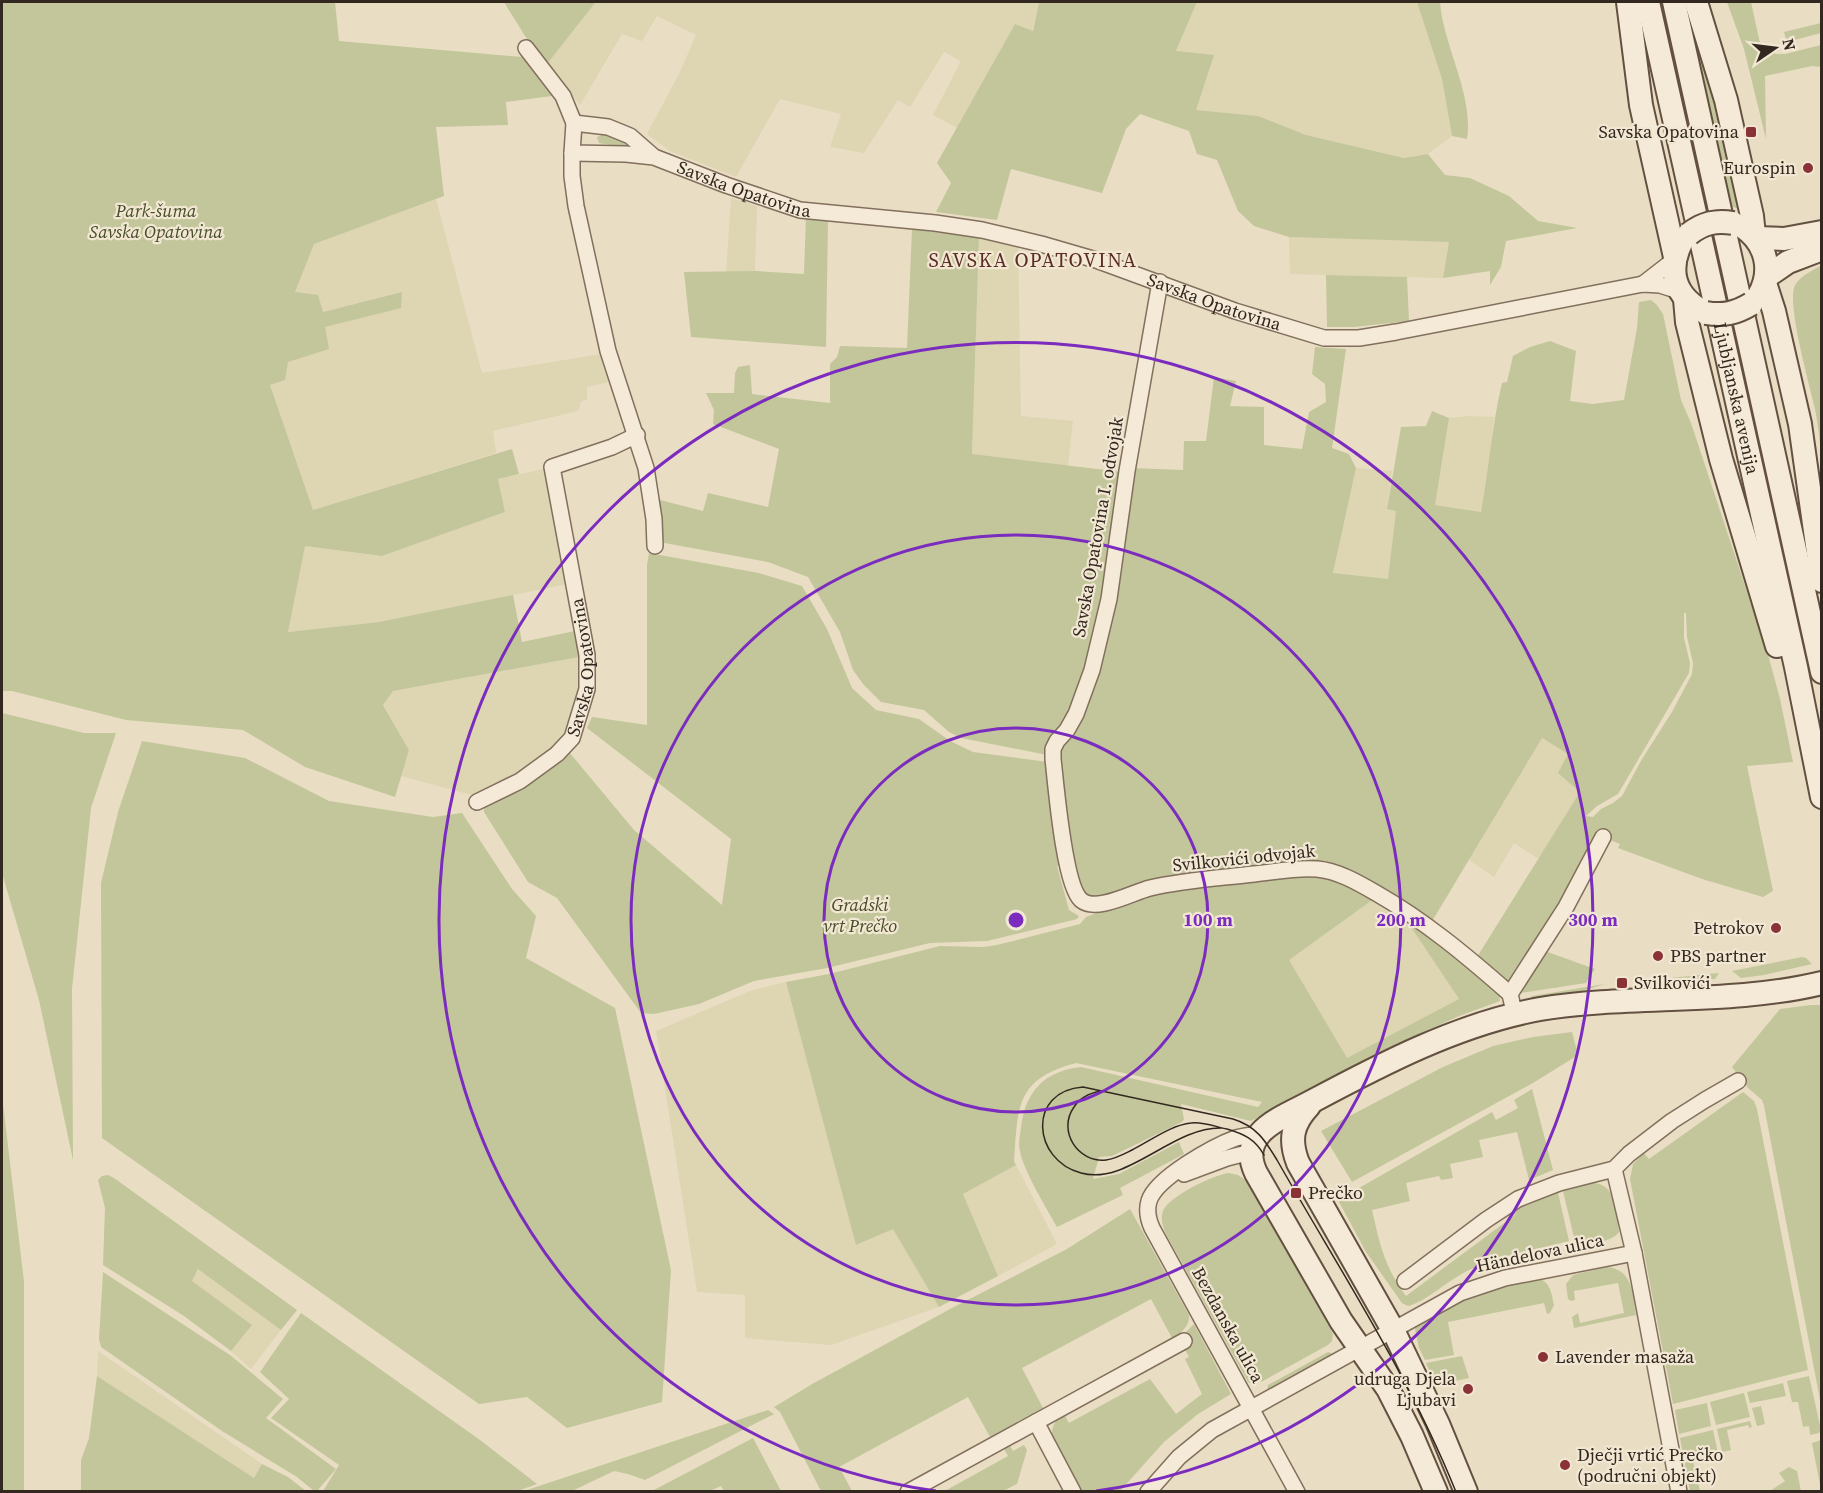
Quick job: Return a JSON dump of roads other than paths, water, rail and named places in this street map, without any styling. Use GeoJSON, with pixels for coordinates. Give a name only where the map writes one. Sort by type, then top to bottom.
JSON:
{"type":"FeatureCollection","features":[{"type":"Feature","properties":{"kind":"main road"},"geometry":{"type":"LineString","coordinates":[[1628,2],[1641,105],[1674,259],[1676,281],[1682,295],[1720,459],[1793,704],[1811,746]]}},
{"type":"Feature","properties":{"kind":"main road","name":"Ljubljanska avenija"},"geometry":{"type":"LineString","coordinates":[[1648,2],[1783,610],[1821,797]]}},
{"type":"Feature","properties":{"kind":"main road","name":"Ljubljanska avenija"},"geometry":{"type":"LineString","coordinates":[[1674,2],[1821,672]]}},
{"type":"Feature","properties":{"kind":"main road"},"geometry":{"type":"LineString","coordinates":[[1696,2],[1726,100],[1755,237],[1766,259],[1765,280],[1800,424],[1821,581]]}},
{"type":"Feature","properties":{"kind":"main road"},"geometry":{"type":"LineString","coordinates":[[1674,259],[1680,244],[1689,234],[1707,223],[1724,221],[1733,223],[1755,237],[1790,238],[1821,232]]}},
{"type":"Feature","properties":{"kind":"main road"},"geometry":{"type":"LineString","coordinates":[[1682,295],[1706,313],[1730,314],[1751,303],[1760,292],[1765,280],[1788,262],[1821,249]]}},
{"type":"Feature","properties":{"kind":"main road"},"geometry":{"type":"LineString","coordinates":[[1437,1491],[1388,1389],[1336,1313],[1256,1173],[1255,1143],[1271,1124],[1438,1040],[1476,1025],[1512,1004],[1556,1007],[1781,990],[1821,983]]}},
{"type":"Feature","properties":{"kind":"main road"},"geometry":{"type":"LineString","coordinates":[[1320,1098],[1304,1112],[1294,1129],[1292,1144],[1297,1159],[1393,1330],[1438,1424],[1466,1491]]}},
{"type":"Feature","properties":{"kind":"main road"},"geometry":{"type":"LineString","coordinates":[[1255,1143],[1277,1141],[1297,1159]]}},
{"type":"Feature","properties":{"kind":"street"},"geometry":{"type":"LineString","coordinates":[[526,48],[563,96],[574,123],[572,176],[576,206],[608,351],[646,468],[654,519],[654,546]]}},
{"type":"Feature","properties":{"kind":"street","name":"Savska Opatovina"},"geometry":{"type":"LineString","coordinates":[[574,123],[608,127],[630,136],[654,157]]}},
{"type":"Feature","properties":{"kind":"street","name":"Savska Opatovina"},"geometry":{"type":"LineString","coordinates":[[573,153],[654,157],[800,210],[935,223],[982,230],[1074,253],[1235,310],[1324,338],[1359,338],[1396,332],[1643,284],[1660,285],[1682,295]]}},
{"type":"Feature","properties":{"kind":"street","name":"Savska Opatovina"},"geometry":{"type":"LineString","coordinates":[[1643,284],[1674,259]]}},
{"type":"Feature","properties":{"kind":"street","name":"Savska Opatovina I. odvojak"},"geometry":{"type":"LineString","coordinates":[[1089,904],[1080,899],[1071,882],[1053,749],[1076,714],[1092,670],[1109,598],[1127,471],[1160,282]]}},
{"type":"Feature","properties":{"kind":"street","name":"Savska Opatovina"},"geometry":{"type":"LineString","coordinates":[[477,802],[520,781],[557,754],[572,738],[586,689],[587,655],[552,467],[612,447],[637,435]]}},
{"type":"Feature","properties":{"kind":"street"},"geometry":{"type":"LineString","coordinates":[[1512,1004],[1603,837]]}},
{"type":"Feature","properties":{"kind":"street","name":"Svilkovići odvojak"},"geometry":{"type":"LineString","coordinates":[[1089,904],[1106,903],[1150,888],[1201,881],[1314,868],[1332,871],[1427,924],[1467,956],[1512,1004]]}},
{"type":"Feature","properties":{"kind":"street"},"geometry":{"type":"LineString","coordinates":[[1405,1281],[1518,1199],[1559,1184],[1614,1169],[1629,1154],[1672,1121],[1738,1081]]}},
{"type":"Feature","properties":{"kind":"street","name":"Bezdanska ulica"},"geometry":{"type":"LineString","coordinates":[[1255,1143],[1227,1158],[1167,1179],[1154,1191],[1147,1208],[1149,1221],[1297,1491]]}},
{"type":"Feature","properties":{"kind":"street"},"geometry":{"type":"LineString","coordinates":[[1614,1169],[1634,1253],[1679,1491]]}},
{"type":"Feature","properties":{"kind":"street","name":"Händelova ulica"},"geometry":{"type":"LineString","coordinates":[[1148,1491],[1187,1450],[1212,1430],[1460,1293],[1483,1284],[1529,1272],[1634,1253]]}},
{"type":"Feature","properties":{"kind":"street"},"geometry":{"type":"LineString","coordinates":[[908,1491],[1184,1341]]}},
{"type":"Feature","properties":{"kind":"street"},"geometry":{"type":"LineString","coordinates":[[1036,1422],[1073,1491]]}},
{"type":"Feature","properties":{"kind":"tram line"},"geometry":{"type":"LineString","coordinates":[[1221,1128],[1203,1130],[1185,1136],[1133,1164],[1098,1175],[1081,1173],[1065,1166],[1053,1155],[1045,1141],[1043,1127],[1045,1113],[1052,1100],[1065,1091],[1083,1087],[1233,1119],[1254,1130],[1273,1153],[1395,1364],[1456,1492]]}},
{"type":"Feature","properties":{"kind":"tram line"},"geometry":{"type":"LineString","coordinates":[[1101,1091],[1089,1094],[1076,1104],[1069,1116],[1068,1126],[1073,1144],[1079,1151],[1096,1160],[1113,1159],[1168,1130],[1183,1124],[1195,1123],[1204,1123],[1244,1135],[1253,1141],[1264,1155]]}},
{"type":"Feature","properties":{"kind":"place","name":"Savska Opatovina"},"geometry":{"type":"Point","coordinates":[1751,132]}},
{"type":"Feature","properties":{"kind":"place","name":"Eurospin"},"geometry":{"type":"Point","coordinates":[1808,168]}},
{"type":"Feature","properties":{"kind":"place","name":"Petrokov"},"geometry":{"type":"Point","coordinates":[1776,928]}},
{"type":"Feature","properties":{"kind":"place","name":"PBS partner"},"geometry":{"type":"Point","coordinates":[1658,956]}},
{"type":"Feature","properties":{"kind":"place","name":"Svilkovići"},"geometry":{"type":"Point","coordinates":[1622,983]}},
{"type":"Feature","properties":{"kind":"place","name":"Prečko"},"geometry":{"type":"Point","coordinates":[1296,1193]}},
{"type":"Feature","properties":{"kind":"place","name":"Lavender masaža"},"geometry":{"type":"Point","coordinates":[1543,1357]}},
{"type":"Feature","properties":{"kind":"place","name":"udruga Djela Ljubavi"},"geometry":{"type":"Point","coordinates":[1468,1389]}},
{"type":"Feature","properties":{"kind":"place","name":"Dječji vrtić Prečko (područni objekt)"},"geometry":{"type":"Point","coordinates":[1565,1465]}},
{"type":"Feature","properties":{"kind":"district","name":"SAVSKA OPATOVINA"},"geometry":{"type":"Point","coordinates":[1033,260]}},
{"type":"Feature","properties":{"kind":"park label","name":"Park-šuma Savska Opatovina"},"geometry":{"type":"Point","coordinates":[156,221]}},
{"type":"Feature","properties":{"kind":"park label","name":"Gradski vrt Prečko"},"geometry":{"type":"Point","coordinates":[860,915]}}]}
